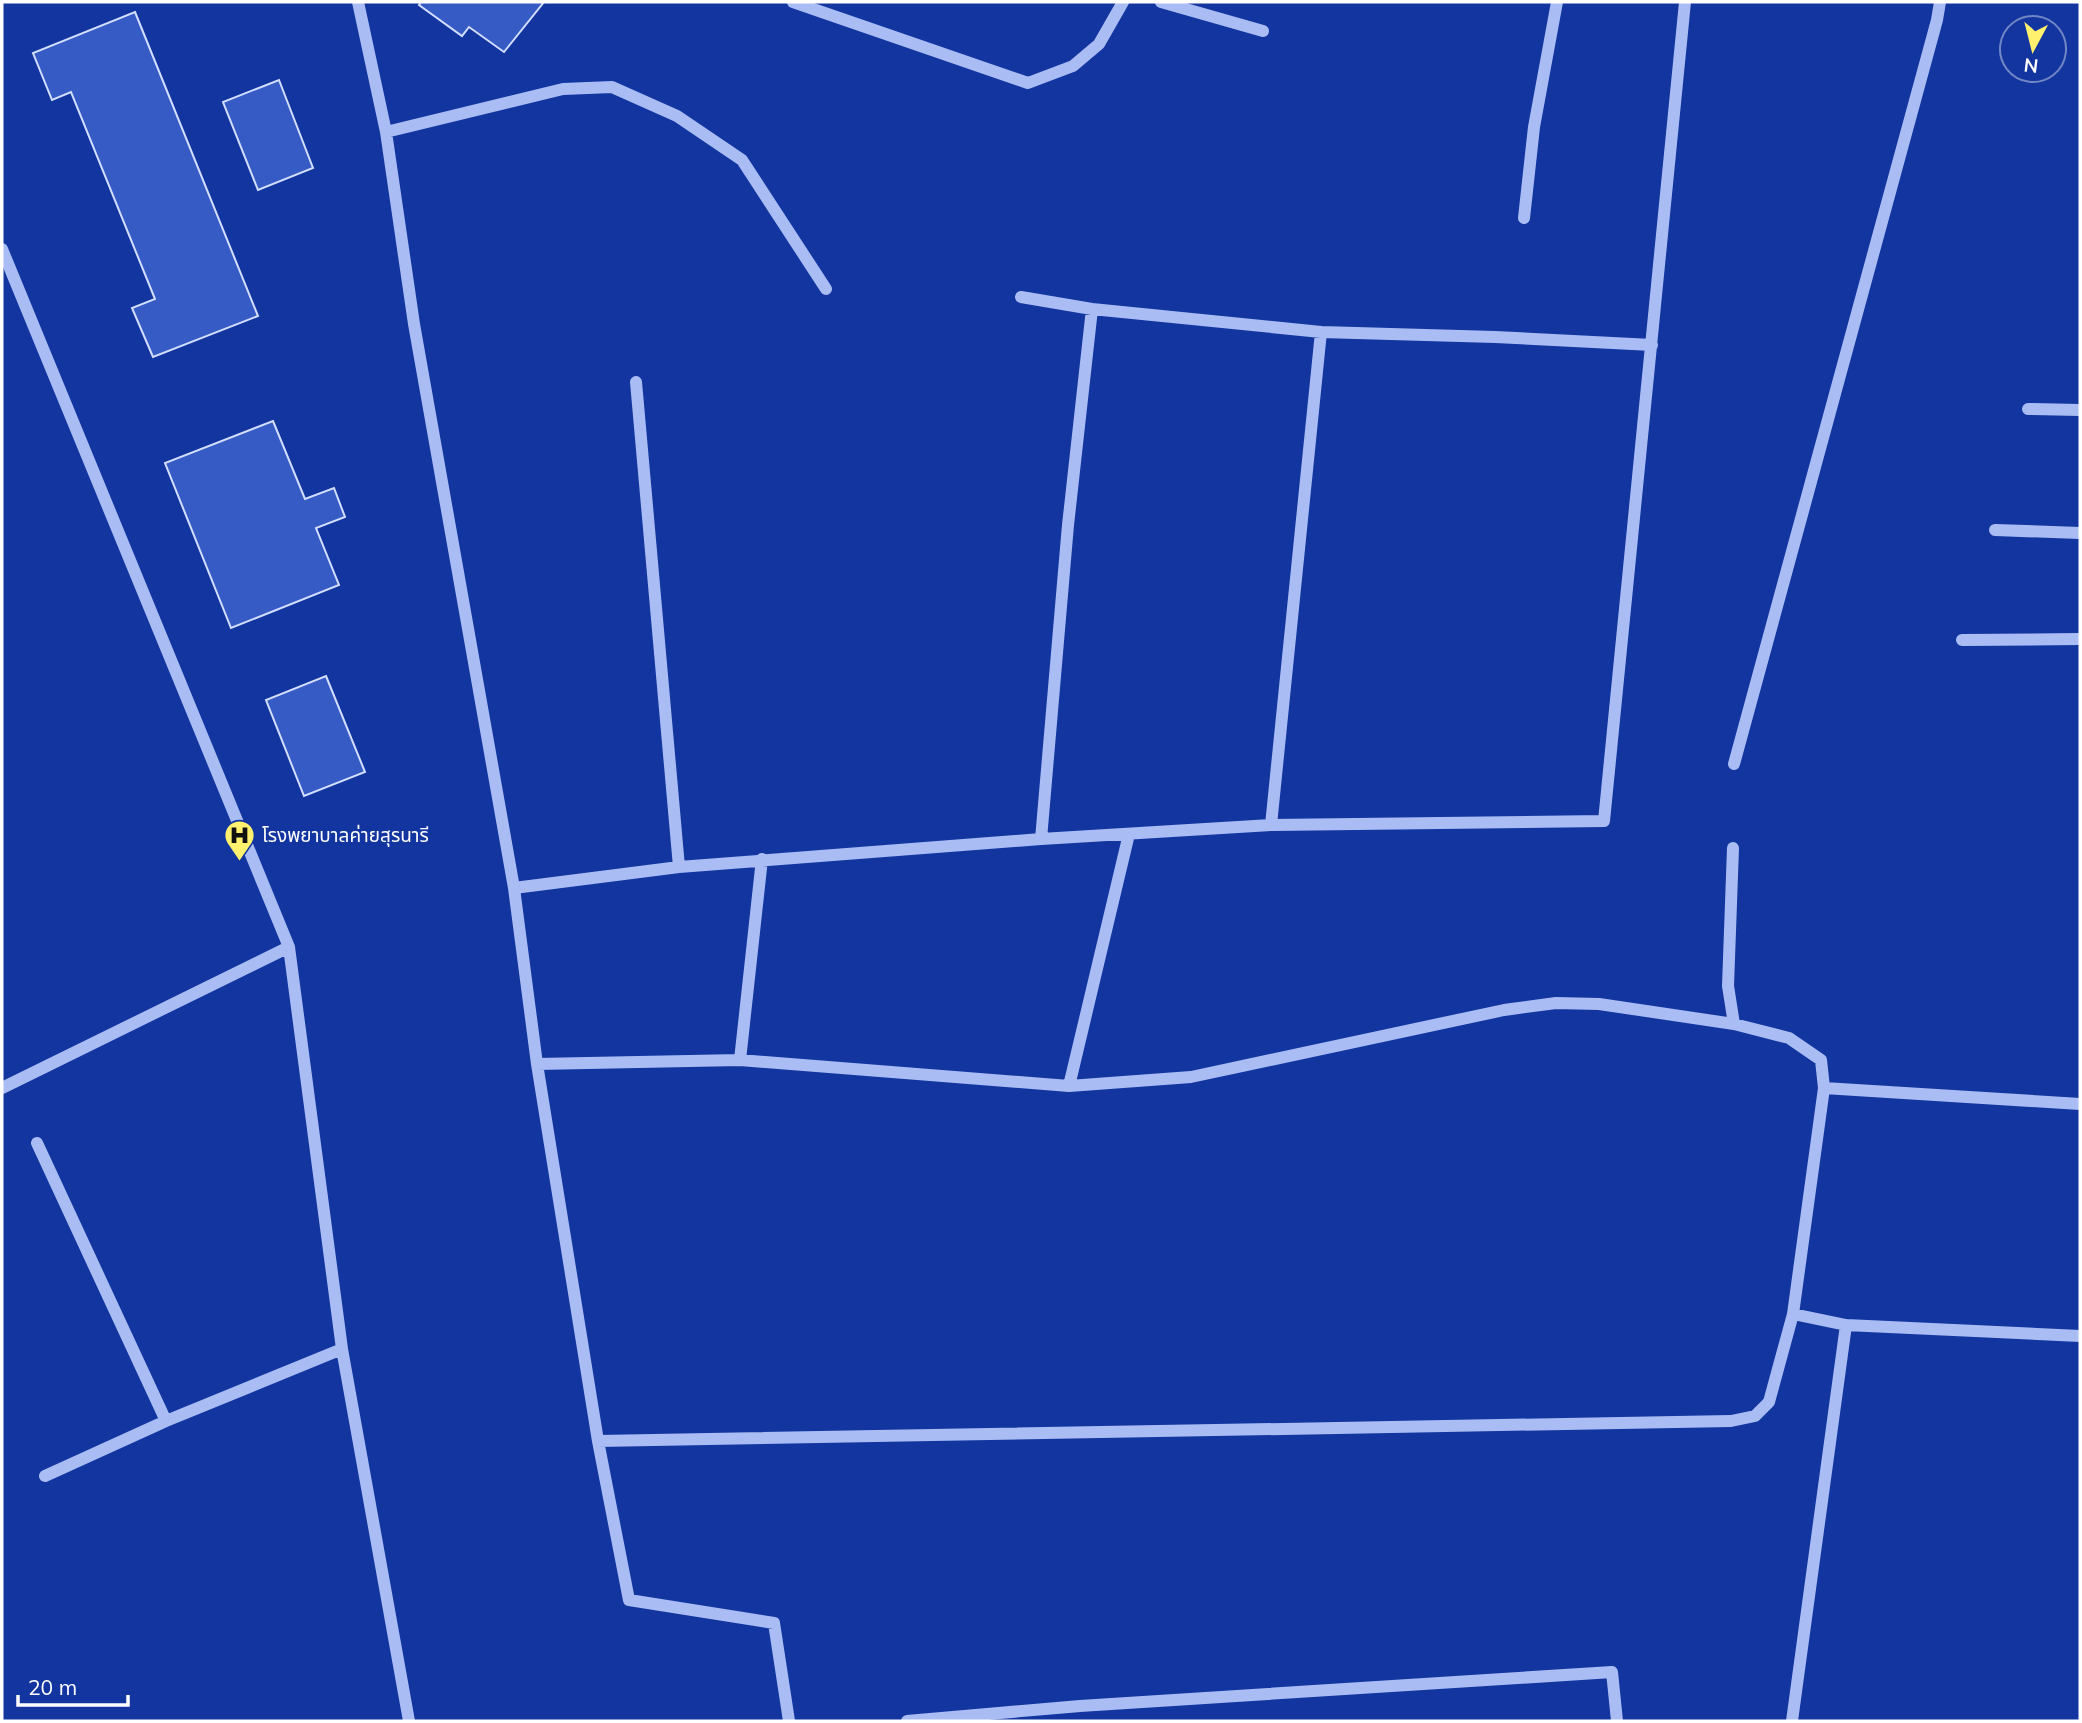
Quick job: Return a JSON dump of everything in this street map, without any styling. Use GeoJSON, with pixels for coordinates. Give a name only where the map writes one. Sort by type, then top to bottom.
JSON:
{"type":"FeatureCollection","features":[{"type":"Feature","properties":{"kind":"street"},"geometry":{"type":"LineString","coordinates":[[358,2],[386,132],[414,324],[514,888],[537,1064],[598,1441],[629,1600],[774,1623],[789,1721]]}},
{"type":"Feature","properties":{"kind":"street"},"geometry":{"type":"LineString","coordinates":[[793,2],[1028,82],[1073,66],[1098,44],[1123,2]]}},
{"type":"Feature","properties":{"kind":"street"},"geometry":{"type":"LineString","coordinates":[[1161,2],[1263,32]]}},
{"type":"Feature","properties":{"kind":"street"},"geometry":{"type":"LineString","coordinates":[[1524,218],[1534,127],[1557,2]]}},
{"type":"Feature","properties":{"kind":"street"},"geometry":{"type":"LineString","coordinates":[[514,888],[762,859],[1041,839],[1271,825],[1604,821],[1621,627],[1685,2]]}},
{"type":"Feature","properties":{"kind":"street"},"geometry":{"type":"LineString","coordinates":[[1734,764],[1940,2]]}},
{"type":"Feature","properties":{"kind":"street"},"geometry":{"type":"LineString","coordinates":[[386,132],[563,89],[612,87],[677,116],[742,160],[826,289]]}},
{"type":"Feature","properties":{"kind":"street"},"geometry":{"type":"LineString","coordinates":[[2,249],[289,947],[342,1349],[409,1721]]}},
{"type":"Feature","properties":{"kind":"street"},"geometry":{"type":"LineString","coordinates":[[1021,298],[1092,309],[1321,332],[1651,345]]}},
{"type":"Feature","properties":{"kind":"street"},"geometry":{"type":"LineString","coordinates":[[1041,839],[1068,525],[1092,309]]}},
{"type":"Feature","properties":{"kind":"street"},"geometry":{"type":"LineString","coordinates":[[1271,825],[1321,332]]}},
{"type":"Feature","properties":{"kind":"street"},"geometry":{"type":"LineString","coordinates":[[636,382],[679,867]]}},
{"type":"Feature","properties":{"kind":"street"},"geometry":{"type":"LineString","coordinates":[[2028,409],[2080,410]]}},
{"type":"Feature","properties":{"kind":"street"},"geometry":{"type":"LineString","coordinates":[[1995,530],[2080,533]]}},
{"type":"Feature","properties":{"kind":"street"},"geometry":{"type":"LineString","coordinates":[[1962,640],[2080,639]]}},
{"type":"Feature","properties":{"kind":"street"},"geometry":{"type":"LineString","coordinates":[[1069,1086],[1129,834]]}},
{"type":"Feature","properties":{"kind":"street"},"geometry":{"type":"LineString","coordinates":[[1733,848],[1728,986],[1734,1024]]}},
{"type":"Feature","properties":{"kind":"street"},"geometry":{"type":"LineString","coordinates":[[740,1060],[762,859]]}},
{"type":"Feature","properties":{"kind":"street"},"geometry":{"type":"LineString","coordinates":[[2,1088],[289,947]]}},
{"type":"Feature","properties":{"kind":"street"},"geometry":{"type":"LineString","coordinates":[[537,1064],[740,1060],[1069,1086],[1191,1077],[1504,1010],[1556,1003],[1599,1004],[1734,1024],[1789,1038],[1821,1060],[1824,1088],[1793,1314],[1769,1402],[1755,1416],[1731,1421],[598,1441]]}},
{"type":"Feature","properties":{"kind":"street"},"geometry":{"type":"LineString","coordinates":[[1824,1088],[2080,1104]]}},
{"type":"Feature","properties":{"kind":"street"},"geometry":{"type":"LineString","coordinates":[[37,1143],[166,1421]]}},
{"type":"Feature","properties":{"kind":"street"},"geometry":{"type":"LineString","coordinates":[[1793,1314],[1846,1325],[2080,1336]]}},
{"type":"Feature","properties":{"kind":"street"},"geometry":{"type":"LineString","coordinates":[[1792,1721],[1846,1325]]}},
{"type":"Feature","properties":{"kind":"street"},"geometry":{"type":"LineString","coordinates":[[45,1476],[166,1421],[342,1349]]}},
{"type":"Feature","properties":{"kind":"street"},"geometry":{"type":"LineString","coordinates":[[907,1721],[1080,1706],[1612,1672],[1618,1721]]}},
{"type":"Feature","properties":{"kind":"street"},"geometry":{"type":"LineString","coordinates":[[1080,1706],[1081,1721]]}},
{"type":"Feature","properties":{"kind":"building"},"geometry":{"type":"Polygon","coordinates":[[[421,2],[544,2],[504,52],[469,27],[462,36],[419,5],[421,2]]]}},
{"type":"Feature","properties":{"kind":"building"},"geometry":{"type":"Polygon","coordinates":[[[135,12],[258,316],[153,357],[132,308],[155,299],[71,92],[52,100],[33,53],[135,12]]]}},
{"type":"Feature","properties":{"kind":"building"},"geometry":{"type":"Polygon","coordinates":[[[279,80],[313,168],[258,190],[223,102],[279,80]]]}},
{"type":"Feature","properties":{"kind":"building"},"geometry":{"type":"Polygon","coordinates":[[[273,421],[305,499],[334,488],[345,517],[316,528],[339,585],[231,628],[165,463],[273,421]]]}},
{"type":"Feature","properties":{"kind":"building"},"geometry":{"type":"Polygon","coordinates":[[[326,676],[365,772],[304,796],[266,700],[326,676]]]}},
{"type":"Feature","properties":{"kind":"place","name":"โรงพยาบาลค่ายสุรนารี"},"geometry":{"type":"Point","coordinates":[239,862]}}]}
